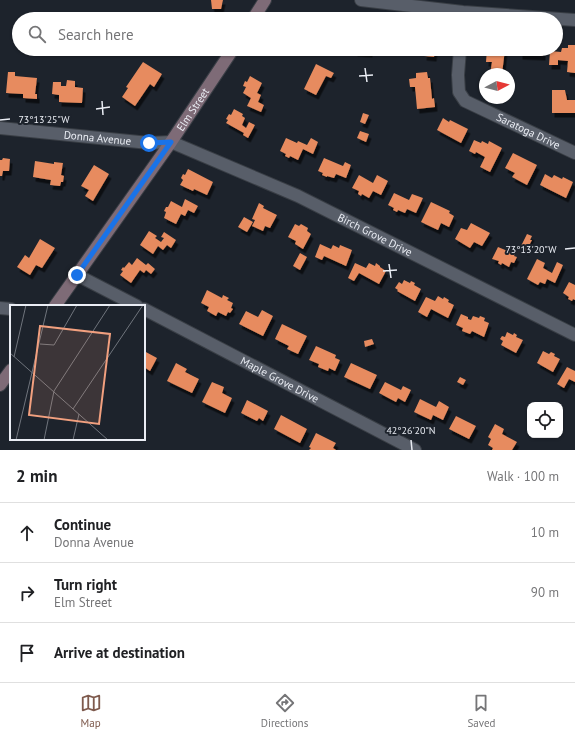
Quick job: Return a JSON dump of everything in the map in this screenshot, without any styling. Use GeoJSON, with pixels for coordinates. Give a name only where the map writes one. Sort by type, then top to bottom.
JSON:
{"type":"FeatureCollection","features":[{"type":"Feature","properties":{"kind":"street"},"geometry":{"type":"LineString","coordinates":[[257,12],[265,0]]}},
{"type":"Feature","properties":{"kind":"street"},"geometry":{"type":"LineString","coordinates":[[361,0],[437,12]]}},
{"type":"Feature","properties":{"kind":"street"},"geometry":{"type":"LineString","coordinates":[[563,20],[575,20]]}},
{"type":"Feature","properties":{"kind":"street","name":"Elm Street"},"geometry":{"type":"LineString","coordinates":[[57,305],[171,142],[228,56]]}},
{"type":"Feature","properties":{"kind":"street","name":"Saratoga Drive"},"geometry":{"type":"LineString","coordinates":[[459,56],[458,75],[459,92],[466,101],[575,153]]}},
{"type":"Feature","properties":{"kind":"street","name":"Donna Avenue"},"geometry":{"type":"LineString","coordinates":[[0,128],[149,143],[171,142]]}},
{"type":"Feature","properties":{"kind":"street","name":"Birch Grove Drive"},"geometry":{"type":"LineString","coordinates":[[171,142],[298,196],[575,335]]}},
{"type":"Feature","properties":{"kind":"street"},"geometry":{"type":"LineString","coordinates":[[77,275],[135,305]]}},
{"type":"Feature","properties":{"kind":"street"},"geometry":{"type":"LineString","coordinates":[[0,308],[10,309]]}},
{"type":"Feature","properties":{"kind":"street","name":"Maple Grove Drive"},"geometry":{"type":"LineString","coordinates":[[145,310],[415,450]]}},
{"type":"Feature","properties":{"kind":"street"},"geometry":{"type":"LineString","coordinates":[[0,385],[10,371]]}},
{"type":"Feature","properties":{"kind":"building"},"geometry":{"type":"Polygon","coordinates":[[[211,0],[223,0],[221,9],[212,9],[211,0]]]}},
{"type":"Feature","properties":{"kind":"building"},"geometry":{"type":"Polygon","coordinates":[[[568,45],[575,45],[575,73],[567,72],[568,61],[558,60],[558,65],[549,65],[550,56],[563,56],[563,48],[568,48],[568,45]]]}},
{"type":"Feature","properties":{"kind":"building"},"geometry":{"type":"Polygon","coordinates":[[[486,56],[504,56],[503,68],[491,68],[492,62],[486,62],[486,56]]]}},
{"type":"Feature","properties":{"kind":"building"},"geometry":{"type":"Polygon","coordinates":[[[143,62],[162,74],[154,87],[150,84],[135,106],[122,97],[128,88],[126,87],[143,62]]]}},
{"type":"Feature","properties":{"kind":"building"},"geometry":{"type":"Polygon","coordinates":[[[316,64],[334,73],[331,78],[326,76],[316,95],[304,89],[316,64]]]}},
{"type":"Feature","properties":{"kind":"building"},"geometry":{"type":"Polygon","coordinates":[[[8,72],[15,72],[15,76],[37,78],[35,94],[37,94],[37,99],[23,98],[23,94],[6,93],[8,72]]]}},
{"type":"Feature","properties":{"kind":"building"},"geometry":{"type":"Polygon","coordinates":[[[427,72],[428,78],[430,78],[432,99],[434,98],[435,107],[417,109],[415,87],[410,87],[409,79],[416,78],[416,73],[427,72]]]}},
{"type":"Feature","properties":{"kind":"building"},"geometry":{"type":"Polygon","coordinates":[[[250,76],[262,83],[257,93],[261,95],[258,102],[264,105],[261,112],[247,106],[251,98],[243,93],[246,87],[243,86],[245,81],[247,82],[250,76]]]}},
{"type":"Feature","properties":{"kind":"building"},"geometry":{"type":"Polygon","coordinates":[[[67,80],[75,81],[75,87],[83,88],[82,103],[59,102],[59,95],[52,94],[53,82],[61,82],[61,86],[66,86],[67,80]]]}},
{"type":"Feature","properties":{"kind":"building"},"geometry":{"type":"Polygon","coordinates":[[[552,90],[565,90],[567,100],[575,100],[575,113],[552,113],[552,90]]]}},
{"type":"Feature","properties":{"kind":"building"},"geometry":{"type":"Polygon","coordinates":[[[234,109],[243,114],[242,116],[245,118],[242,125],[246,128],[249,122],[255,125],[248,138],[243,135],[244,133],[226,123],[228,120],[226,119],[229,114],[231,115],[234,109]]]}},
{"type":"Feature","properties":{"kind":"building"},"geometry":{"type":"Polygon","coordinates":[[[363,113],[369,115],[365,124],[360,122],[363,113]]]}},
{"type":"Feature","properties":{"kind":"building"},"geometry":{"type":"Polygon","coordinates":[[[443,118],[449,122],[450,120],[468,129],[461,143],[437,130],[443,118]]]}},
{"type":"Feature","properties":{"kind":"building"},"geometry":{"type":"Polygon","coordinates":[[[360,131],[369,134],[366,142],[357,138],[360,131]]]}},
{"type":"Feature","properties":{"kind":"building"},"geometry":{"type":"Polygon","coordinates":[[[286,138],[297,143],[298,141],[307,145],[311,138],[318,142],[313,154],[303,149],[298,160],[290,156],[289,158],[285,156],[286,154],[280,151],[286,138]]]}},
{"type":"Feature","properties":{"kind":"building"},"geometry":{"type":"Polygon","coordinates":[[[474,140],[481,143],[482,141],[488,144],[489,141],[502,148],[490,172],[480,167],[485,157],[476,152],[475,154],[469,151],[474,140]]]}},
{"type":"Feature","properties":{"kind":"building"},"geometry":{"type":"Polygon","coordinates":[[[513,153],[537,165],[527,185],[512,177],[515,173],[505,168],[513,153]]]}},
{"type":"Feature","properties":{"kind":"building"},"geometry":{"type":"Polygon","coordinates":[[[3,158],[10,159],[9,171],[3,171],[2,176],[0,176],[0,160],[3,158]]]}},
{"type":"Feature","properties":{"kind":"building"},"geometry":{"type":"Polygon","coordinates":[[[324,158],[343,166],[345,162],[351,165],[346,178],[336,174],[334,178],[322,175],[323,173],[318,171],[324,158]]]}},
{"type":"Feature","properties":{"kind":"building"},"geometry":{"type":"Polygon","coordinates":[[[35,161],[54,164],[54,162],[63,163],[61,175],[64,176],[63,182],[61,182],[60,186],[50,185],[51,180],[33,177],[35,161]]]}},
{"type":"Feature","properties":{"kind":"building"},"geometry":{"type":"Polygon","coordinates":[[[94,165],[109,174],[93,201],[85,196],[89,190],[81,186],[94,165]]]}},
{"type":"Feature","properties":{"kind":"building"},"geometry":{"type":"Polygon","coordinates":[[[188,169],[213,182],[207,195],[180,185],[183,180],[181,178],[183,174],[185,175],[188,169]]]}},
{"type":"Feature","properties":{"kind":"building"},"geometry":{"type":"Polygon","coordinates":[[[545,174],[552,178],[554,175],[562,179],[563,177],[573,182],[566,198],[540,185],[545,174]]]}},
{"type":"Feature","properties":{"kind":"building"},"geometry":{"type":"Polygon","coordinates":[[[359,175],[373,183],[377,175],[388,181],[381,195],[373,191],[369,198],[362,194],[361,196],[358,194],[359,191],[352,188],[359,175]]]}},
{"type":"Feature","properties":{"kind":"building"},"geometry":{"type":"Polygon","coordinates":[[[394,193],[409,200],[412,194],[423,198],[416,213],[407,209],[405,213],[398,210],[397,212],[393,210],[394,208],[388,205],[394,193]]]}},
{"type":"Feature","properties":{"kind":"building"},"geometry":{"type":"Polygon","coordinates":[[[185,199],[198,206],[194,213],[188,210],[185,216],[181,214],[176,224],[164,218],[166,212],[164,211],[171,201],[182,207],[185,199]]]}},
{"type":"Feature","properties":{"kind":"building"},"geometry":{"type":"Polygon","coordinates":[[[431,202],[450,211],[449,213],[454,216],[449,227],[441,223],[438,230],[421,222],[431,202]]]}},
{"type":"Feature","properties":{"kind":"building"},"geometry":{"type":"Polygon","coordinates":[[[259,203],[264,206],[263,208],[277,215],[270,228],[265,226],[263,231],[252,226],[255,220],[252,219],[259,203]]]}},
{"type":"Feature","properties":{"kind":"building"},"geometry":{"type":"Polygon","coordinates":[[[244,217],[253,222],[247,232],[238,227],[244,217]]]}},
{"type":"Feature","properties":{"kind":"building"},"geometry":{"type":"Polygon","coordinates":[[[471,223],[490,233],[482,246],[474,242],[470,248],[455,239],[461,228],[467,230],[471,223]]]}},
{"type":"Feature","properties":{"kind":"building"},"geometry":{"type":"Polygon","coordinates":[[[295,224],[299,226],[301,224],[308,228],[307,231],[311,234],[303,249],[295,244],[296,241],[288,237],[295,224]]]}},
{"type":"Feature","properties":{"kind":"building"},"geometry":{"type":"Polygon","coordinates":[[[149,231],[157,236],[155,238],[161,242],[164,238],[161,237],[164,232],[176,240],[171,248],[167,245],[163,250],[158,246],[153,254],[140,245],[149,231]]]}},
{"type":"Feature","properties":{"kind":"building"},"geometry":{"type":"Polygon","coordinates":[[[527,234],[532,236],[530,240],[532,240],[526,251],[520,248],[527,234]]]}},
{"type":"Feature","properties":{"kind":"building"},"geometry":{"type":"Polygon","coordinates":[[[40,239],[55,248],[42,268],[36,265],[30,275],[17,267],[25,255],[29,258],[40,239]]]}},
{"type":"Feature","properties":{"kind":"building"},"geometry":{"type":"Polygon","coordinates":[[[320,244],[331,249],[333,245],[339,248],[340,245],[352,250],[346,266],[324,256],[322,260],[315,257],[320,244]]]}},
{"type":"Feature","properties":{"kind":"building"},"geometry":{"type":"Polygon","coordinates":[[[498,247],[515,254],[514,256],[517,257],[514,263],[511,262],[509,267],[502,263],[501,265],[498,263],[499,261],[492,259],[498,247]]]}},
{"type":"Feature","properties":{"kind":"building"},"geometry":{"type":"Polygon","coordinates":[[[300,253],[307,257],[300,270],[293,266],[300,253]]]}},
{"type":"Feature","properties":{"kind":"building"},"geometry":{"type":"Polygon","coordinates":[[[137,258],[146,265],[148,263],[155,269],[151,274],[146,270],[144,273],[140,270],[131,283],[120,275],[123,271],[121,270],[129,262],[132,265],[137,258]]]}},
{"type":"Feature","properties":{"kind":"building"},"geometry":{"type":"Polygon","coordinates":[[[537,259],[545,263],[543,268],[552,273],[557,262],[563,265],[555,283],[547,279],[545,284],[540,282],[538,285],[527,279],[537,259]]]}},
{"type":"Feature","properties":{"kind":"building"},"geometry":{"type":"Polygon","coordinates":[[[355,263],[366,268],[369,263],[375,266],[376,263],[386,271],[379,284],[359,273],[354,281],[348,278],[355,263]]]}},
{"type":"Feature","properties":{"kind":"building"},"geometry":{"type":"Polygon","coordinates":[[[404,280],[410,283],[411,281],[415,283],[414,285],[421,289],[415,301],[397,291],[398,290],[395,288],[399,282],[402,284],[404,280]]]}},
{"type":"Feature","properties":{"kind":"building"},"geometry":{"type":"Polygon","coordinates":[[[569,282],[575,285],[575,300],[573,299],[572,301],[563,293],[569,282]]]}},
{"type":"Feature","properties":{"kind":"building"},"geometry":{"type":"Polygon","coordinates":[[[207,290],[222,298],[223,295],[229,298],[227,300],[233,303],[231,308],[233,309],[230,313],[228,312],[226,316],[218,312],[216,316],[207,311],[209,307],[201,303],[207,290]]]}},
{"type":"Feature","properties":{"kind":"building"},"geometry":{"type":"Polygon","coordinates":[[[438,296],[443,299],[444,297],[449,300],[448,302],[454,305],[448,318],[431,309],[427,317],[418,312],[426,297],[435,301],[438,296]]]}},
{"type":"Feature","properties":{"kind":"building"},"geometry":{"type":"Polygon","coordinates":[[[262,310],[273,316],[263,336],[239,324],[246,311],[258,317],[262,310]]]}},
{"type":"Feature","properties":{"kind":"building"},"geometry":{"type":"Polygon","coordinates":[[[461,314],[471,320],[473,316],[485,318],[484,321],[489,323],[484,337],[472,331],[470,334],[462,331],[463,328],[456,325],[461,314]]]}},
{"type":"Feature","properties":{"kind":"building"},"geometry":{"type":"Polygon","coordinates":[[[282,324],[307,336],[298,354],[287,349],[289,346],[275,339],[282,324]]]}},
{"type":"Feature","properties":{"kind":"building"},"geometry":{"type":"Polygon","coordinates":[[[507,332],[513,335],[514,333],[517,335],[516,337],[523,340],[516,353],[501,345],[503,341],[500,339],[502,336],[505,337],[507,332]]]}},
{"type":"Feature","properties":{"kind":"building"},"geometry":{"type":"Polygon","coordinates":[[[372,339],[374,344],[365,347],[364,341],[372,339]]]}},
{"type":"Feature","properties":{"kind":"building"},"geometry":{"type":"Polygon","coordinates":[[[316,346],[336,355],[335,358],[340,360],[335,371],[329,368],[328,371],[318,367],[319,364],[309,360],[316,346]]]}},
{"type":"Feature","properties":{"kind":"building"},"geometry":{"type":"Polygon","coordinates":[[[543,351],[549,354],[551,352],[555,354],[554,356],[560,359],[553,372],[537,363],[543,351]]]}},
{"type":"Feature","properties":{"kind":"building"},"geometry":{"type":"Polygon","coordinates":[[[145,352],[157,358],[150,371],[145,368],[145,352]]]}},
{"type":"Feature","properties":{"kind":"building"},"geometry":{"type":"Polygon","coordinates":[[[176,363],[187,369],[185,372],[199,379],[192,393],[167,381],[176,363]]]}},
{"type":"Feature","properties":{"kind":"building"},"geometry":{"type":"Polygon","coordinates":[[[351,363],[377,375],[370,389],[344,377],[351,363]]]}},
{"type":"Feature","properties":{"kind":"building"},"geometry":{"type":"Polygon","coordinates":[[[567,367],[575,371],[575,382],[569,379],[564,388],[557,384],[567,367]]]}},
{"type":"Feature","properties":{"kind":"building"},"geometry":{"type":"Polygon","coordinates":[[[460,377],[466,380],[463,385],[457,382],[460,377]]]}},
{"type":"Feature","properties":{"kind":"building"},"geometry":{"type":"Polygon","coordinates":[[[212,382],[224,387],[222,393],[232,398],[225,413],[202,402],[212,382]]]}},
{"type":"Feature","properties":{"kind":"building"},"geometry":{"type":"Polygon","coordinates":[[[385,382],[401,390],[403,386],[411,390],[405,402],[398,398],[396,402],[379,393],[385,382]]]}},
{"type":"Feature","properties":{"kind":"building"},"geometry":{"type":"Polygon","coordinates":[[[420,399],[436,407],[439,401],[449,407],[443,420],[433,415],[431,420],[414,412],[420,399]]]}},
{"type":"Feature","properties":{"kind":"building"},"geometry":{"type":"Polygon","coordinates":[[[247,400],[268,411],[263,421],[259,418],[257,421],[241,413],[247,400]]]}},
{"type":"Feature","properties":{"kind":"building"},"geometry":{"type":"Polygon","coordinates":[[[281,415],[307,429],[300,443],[274,429],[281,415]]]}},
{"type":"Feature","properties":{"kind":"building"},"geometry":{"type":"Polygon","coordinates":[[[456,416],[476,426],[469,439],[449,429],[456,416]]]}},
{"type":"Feature","properties":{"kind":"building"},"geometry":{"type":"Polygon","coordinates":[[[495,424],[504,429],[502,434],[517,442],[512,450],[492,450],[493,448],[488,445],[491,439],[488,437],[495,424]]]}},
{"type":"Feature","properties":{"kind":"building"},"geometry":{"type":"Polygon","coordinates":[[[316,433],[336,443],[333,448],[336,450],[309,450],[316,433]]]}},
{"type":"Feature","properties":{"kind":"route"},"geometry":{"type":"LineString","coordinates":[[77,275],[171,142],[149,143]]}}]}
